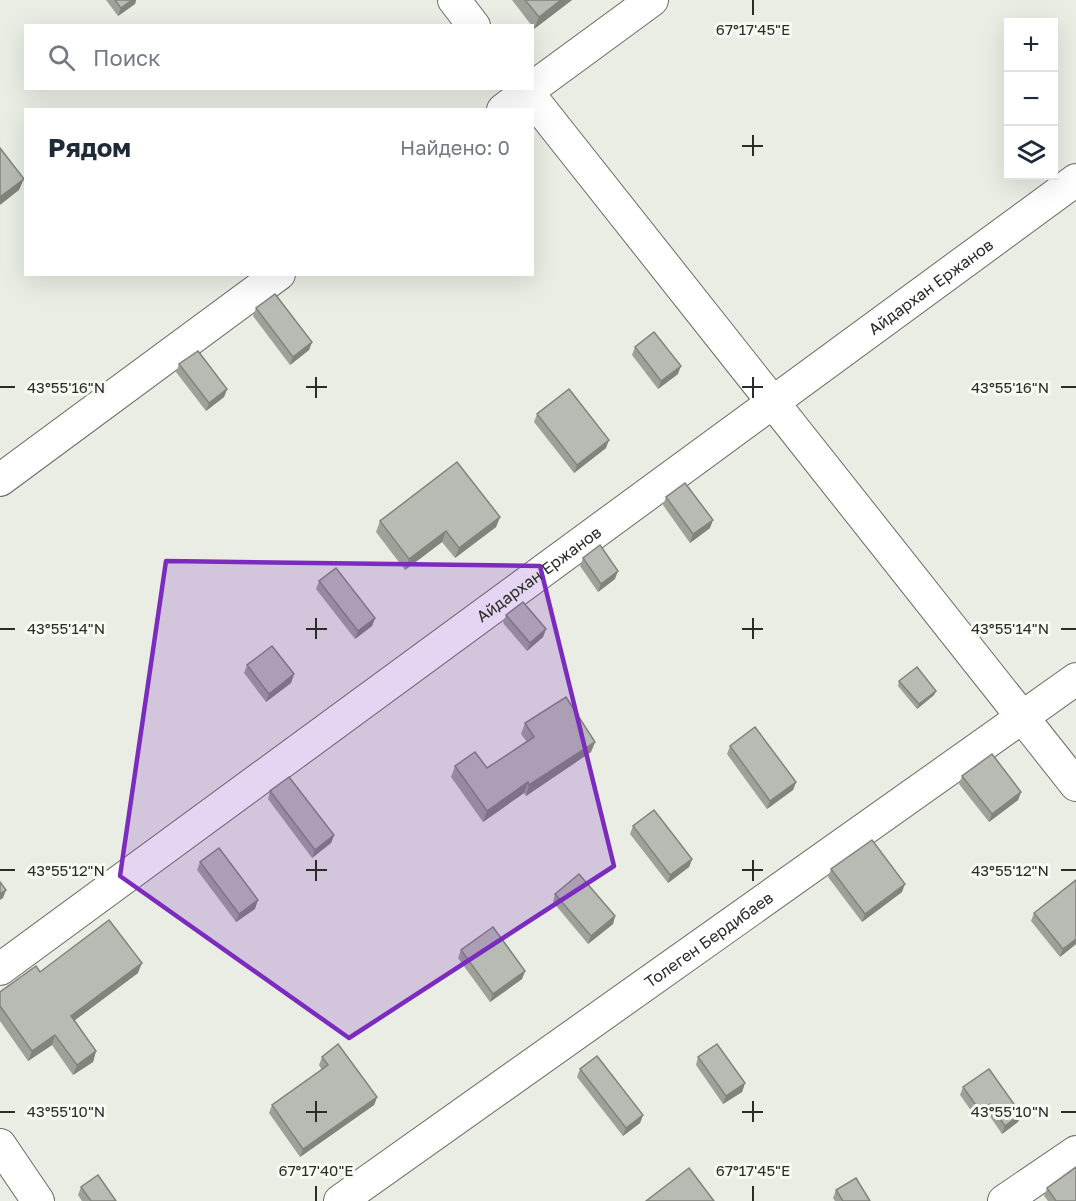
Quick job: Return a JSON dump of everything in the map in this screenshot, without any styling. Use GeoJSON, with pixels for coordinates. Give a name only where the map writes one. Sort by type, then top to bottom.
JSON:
{"type":"FeatureCollection","features":[{"type":"Feature","properties":{"kind":"street"},"geometry":{"type":"LineString","coordinates":[[454,0],[472,24]]}},
{"type":"Feature","properties":{"kind":"street"},"geometry":{"type":"LineString","coordinates":[[534,86],[652,0]]}},
{"type":"Feature","properties":{"kind":"street"},"geometry":{"type":"LineString","coordinates":[[524,93],[773,402],[1076,785]]}},
{"type":"Feature","properties":{"kind":"street","name":"Айдархан Ержанов"},"geometry":{"type":"LineString","coordinates":[[0,969],[1076,180]]}},
{"type":"Feature","properties":{"kind":"street"},"geometry":{"type":"LineString","coordinates":[[0,480],[276,276]]}},
{"type":"Feature","properties":{"kind":"street","name":"Толеген Бердибаев"},"geometry":{"type":"LineString","coordinates":[[340,1201],[1076,679]]}},
{"type":"Feature","properties":{"kind":"street"},"geometry":{"type":"LineString","coordinates":[[0,1145],[38,1201]]}},
{"type":"Feature","properties":{"kind":"street"},"geometry":{"type":"LineString","coordinates":[[1004,1201],[1076,1152]]}},
{"type":"Feature","properties":{"kind":"highlighted area"},"geometry":{"type":"Polygon","coordinates":[[[166,561],[540,566],[614,866],[349,1038],[120,876],[166,561]]]}},
{"type":"Feature","properties":{"kind":"building"},"geometry":{"type":"Polygon","coordinates":[[[115,0],[132,0],[121,8],[115,0]]]}},
{"type":"Feature","properties":{"kind":"building"},"geometry":{"type":"Polygon","coordinates":[[[525,0],[561,0],[539,17],[525,0]]]}},
{"type":"Feature","properties":{"kind":"building"},"geometry":{"type":"Polygon","coordinates":[[[0,148],[24,179],[0,197],[0,148]]]}},
{"type":"Feature","properties":{"kind":"building"},"geometry":{"type":"Polygon","coordinates":[[[275,294],[312,342],[293,357],[256,308],[275,294]]]}},
{"type":"Feature","properties":{"kind":"building"},"geometry":{"type":"Polygon","coordinates":[[[654,332],[681,366],[661,381],[635,347],[654,332]]]}},
{"type":"Feature","properties":{"kind":"building"},"geometry":{"type":"Polygon","coordinates":[[[198,351],[227,389],[209,403],[179,364],[198,351]]]}},
{"type":"Feature","properties":{"kind":"building"},"geometry":{"type":"Polygon","coordinates":[[[569,389],[609,440],[577,465],[537,414],[569,389]]]}},
{"type":"Feature","properties":{"kind":"building"},"geometry":{"type":"Polygon","coordinates":[[[457,462],[500,517],[459,548],[446,531],[409,559],[380,521],[457,462]]]}},
{"type":"Feature","properties":{"kind":"building"},"geometry":{"type":"Polygon","coordinates":[[[685,483],[713,520],[693,534],[666,497],[685,483]]]}},
{"type":"Feature","properties":{"kind":"building"},"geometry":{"type":"Polygon","coordinates":[[[600,545],[618,571],[601,584],[583,558],[600,545]]]}},
{"type":"Feature","properties":{"kind":"building"},"geometry":{"type":"Polygon","coordinates":[[[336,568],[375,618],[358,631],[319,581],[336,568]]]}},
{"type":"Feature","properties":{"kind":"building"},"geometry":{"type":"Polygon","coordinates":[[[523,602],[546,629],[530,643],[506,615],[523,602]]]}},
{"type":"Feature","properties":{"kind":"building"},"geometry":{"type":"Polygon","coordinates":[[[272,646],[294,674],[269,694],[247,665],[272,646]]]}},
{"type":"Feature","properties":{"kind":"building"},"geometry":{"type":"Polygon","coordinates":[[[917,667],[936,691],[919,704],[899,681],[917,667]]]}},
{"type":"Feature","properties":{"kind":"building"},"geometry":{"type":"Polygon","coordinates":[[[566,697],[595,742],[529,785],[528,782],[487,811],[455,766],[475,752],[487,768],[534,737],[525,723],[566,697]]]}},
{"type":"Feature","properties":{"kind":"building"},"geometry":{"type":"Polygon","coordinates":[[[755,727],[796,782],[770,801],[730,746],[755,727]]]}},
{"type":"Feature","properties":{"kind":"building"},"geometry":{"type":"Polygon","coordinates":[[[992,754],[1021,792],[992,814],[962,776],[992,754]]]}},
{"type":"Feature","properties":{"kind":"building"},"geometry":{"type":"Polygon","coordinates":[[[289,777],[334,835],[315,850],[270,791],[289,777]]]}},
{"type":"Feature","properties":{"kind":"building"},"geometry":{"type":"Polygon","coordinates":[[[654,810],[692,859],[670,875],[633,826],[654,810]]]}},
{"type":"Feature","properties":{"kind":"building"},"geometry":{"type":"Polygon","coordinates":[[[872,840],[905,884],[865,914],[831,869],[872,840]]]}},
{"type":"Feature","properties":{"kind":"building"},"geometry":{"type":"Polygon","coordinates":[[[219,848],[258,900],[239,914],[200,862],[219,848]]]}},
{"type":"Feature","properties":{"kind":"building"},"geometry":{"type":"Polygon","coordinates":[[[579,874],[615,916],[591,936],[555,894],[579,874]]]}},
{"type":"Feature","properties":{"kind":"building"},"geometry":{"type":"Polygon","coordinates":[[[1076,880],[1076,939],[1063,949],[1034,913],[1076,880]]]}},
{"type":"Feature","properties":{"kind":"building"},"geometry":{"type":"Polygon","coordinates":[[[0,882],[6,890],[0,894],[0,882]]]}},
{"type":"Feature","properties":{"kind":"building"},"geometry":{"type":"Polygon","coordinates":[[[109,920],[142,963],[71,1016],[96,1051],[77,1065],[55,1035],[32,1051],[0,1006],[0,992],[36,966],[40,972],[109,920]]]}},
{"type":"Feature","properties":{"kind":"building"},"geometry":{"type":"Polygon","coordinates":[[[493,927],[525,971],[493,994],[461,950],[493,927]]]}},
{"type":"Feature","properties":{"kind":"building"},"geometry":{"type":"Polygon","coordinates":[[[338,1044],[377,1097],[303,1149],[272,1105],[328,1065],[322,1057],[338,1044]]]}},
{"type":"Feature","properties":{"kind":"building"},"geometry":{"type":"Polygon","coordinates":[[[717,1044],[745,1083],[726,1096],[698,1057],[717,1044]]]}},
{"type":"Feature","properties":{"kind":"building"},"geometry":{"type":"Polygon","coordinates":[[[597,1056],[643,1115],[626,1128],[580,1069],[597,1056]]]}},
{"type":"Feature","properties":{"kind":"building"},"geometry":{"type":"Polygon","coordinates":[[[989,1069],[1021,1114],[1005,1126],[990,1104],[980,1111],[963,1087],[989,1069]]]}},
{"type":"Feature","properties":{"kind":"building"},"geometry":{"type":"Polygon","coordinates":[[[1076,1167],[1076,1201],[1056,1201],[1047,1188],[1076,1167]]]}},
{"type":"Feature","properties":{"kind":"building"},"geometry":{"type":"Polygon","coordinates":[[[689,1168],[714,1201],[646,1201],[689,1168]]]}},
{"type":"Feature","properties":{"kind":"building"},"geometry":{"type":"Polygon","coordinates":[[[98,1175],[116,1201],[91,1201],[81,1187],[98,1175]]]}},
{"type":"Feature","properties":{"kind":"building"},"geometry":{"type":"Polygon","coordinates":[[[856,1178],[870,1201],[843,1201],[836,1190],[856,1178]]]}}]}
